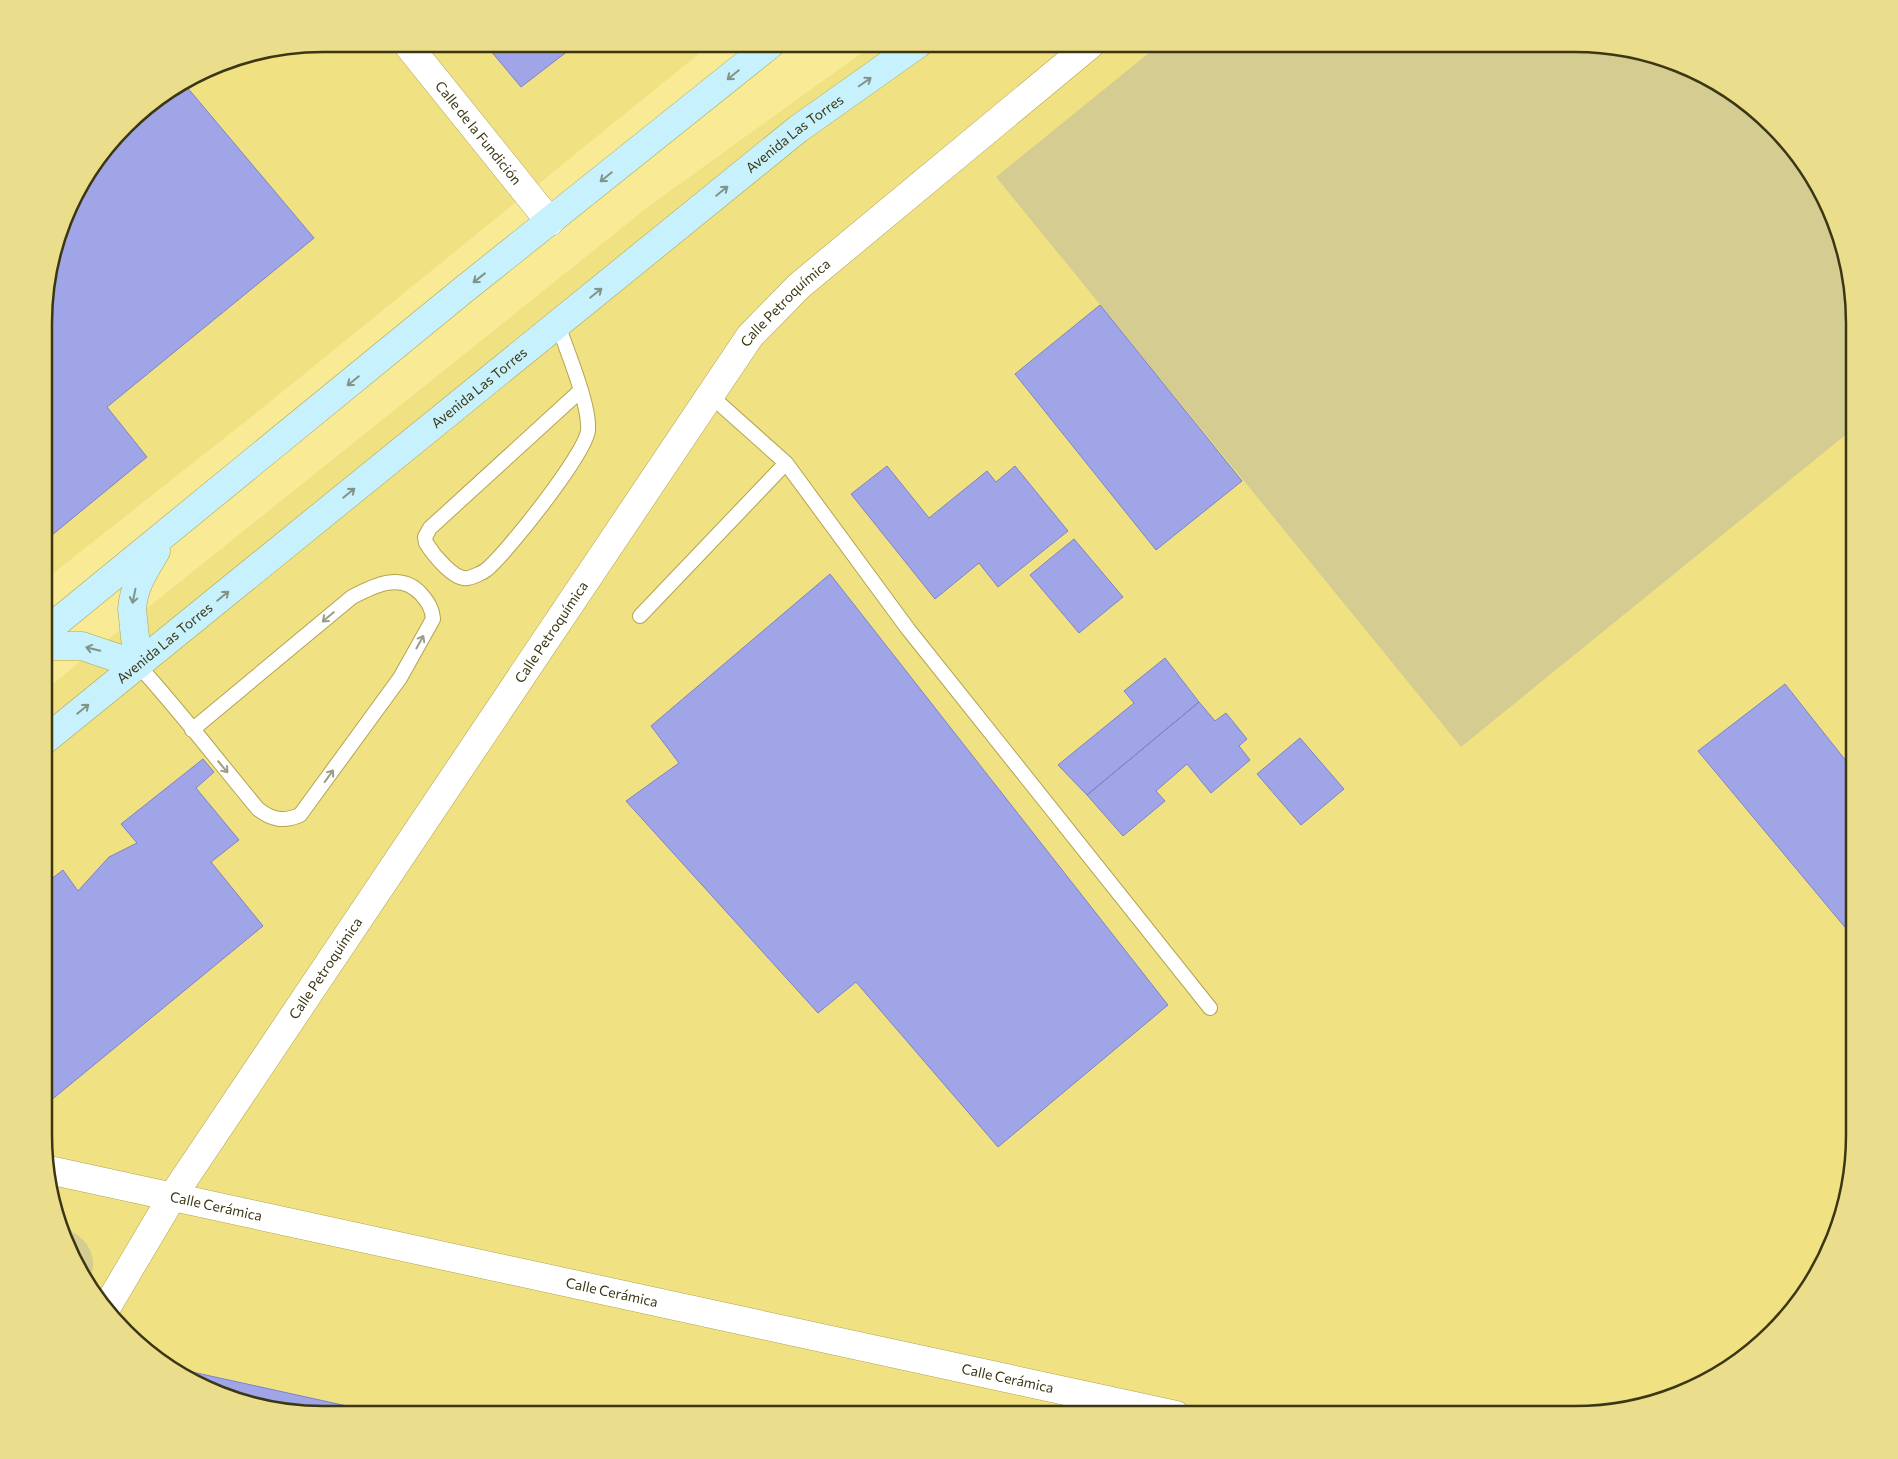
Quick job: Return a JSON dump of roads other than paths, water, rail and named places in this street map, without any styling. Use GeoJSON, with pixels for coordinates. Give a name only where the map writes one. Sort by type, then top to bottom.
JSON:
{"type":"FeatureCollection","features":[{"type":"Feature","properties":{"kind":"main road"},"geometry":{"type":"LineString","coordinates":[[52,627],[760,52]]}},
{"type":"Feature","properties":{"kind":"main road","name":"Avenida Las Torres"},"geometry":{"type":"LineString","coordinates":[[52,734],[798,129],[907,52]]}},
{"type":"Feature","properties":{"kind":"main road"},"geometry":{"type":"LineString","coordinates":[[52,646],[82,646],[138,665],[133,600],[137,582],[164,537]]}},
{"type":"Feature","properties":{"kind":"street","name":"Calle de la Fundición"},"geometry":{"type":"LineString","coordinates":[[413,52],[550,222]]}},
{"type":"Feature","properties":{"kind":"street","name":"Calle Petroquímica"},"geometry":{"type":"LineString","coordinates":[[109,1303],[172,1197],[750,336],[798,286],[1081,52]]}},
{"type":"Feature","properties":{"kind":"street","name":"Calle Cerámica"},"geometry":{"type":"LineString","coordinates":[[55,1171],[1135,1406]]}},
{"type":"Feature","properties":{"kind":"lane"},"geometry":{"type":"LineString","coordinates":[[558,324],[580,390],[588,418],[586,442],[512,542],[485,571],[467,578],[457,576],[426,543],[426,537],[430,528],[580,390]]}},
{"type":"Feature","properties":{"kind":"lane"},"geometry":{"type":"LineString","coordinates":[[711,396],[786,463],[908,629],[1210,1008]]}},
{"type":"Feature","properties":{"kind":"lane"},"geometry":{"type":"LineString","coordinates":[[640,616],[786,463]]}},
{"type":"Feature","properties":{"kind":"lane"},"geometry":{"type":"LineString","coordinates":[[138,665],[192,730],[258,809],[267,816],[289,820],[300,815],[400,678],[433,619],[432,608],[416,589],[404,582],[374,586],[352,597],[192,730]]}}]}
